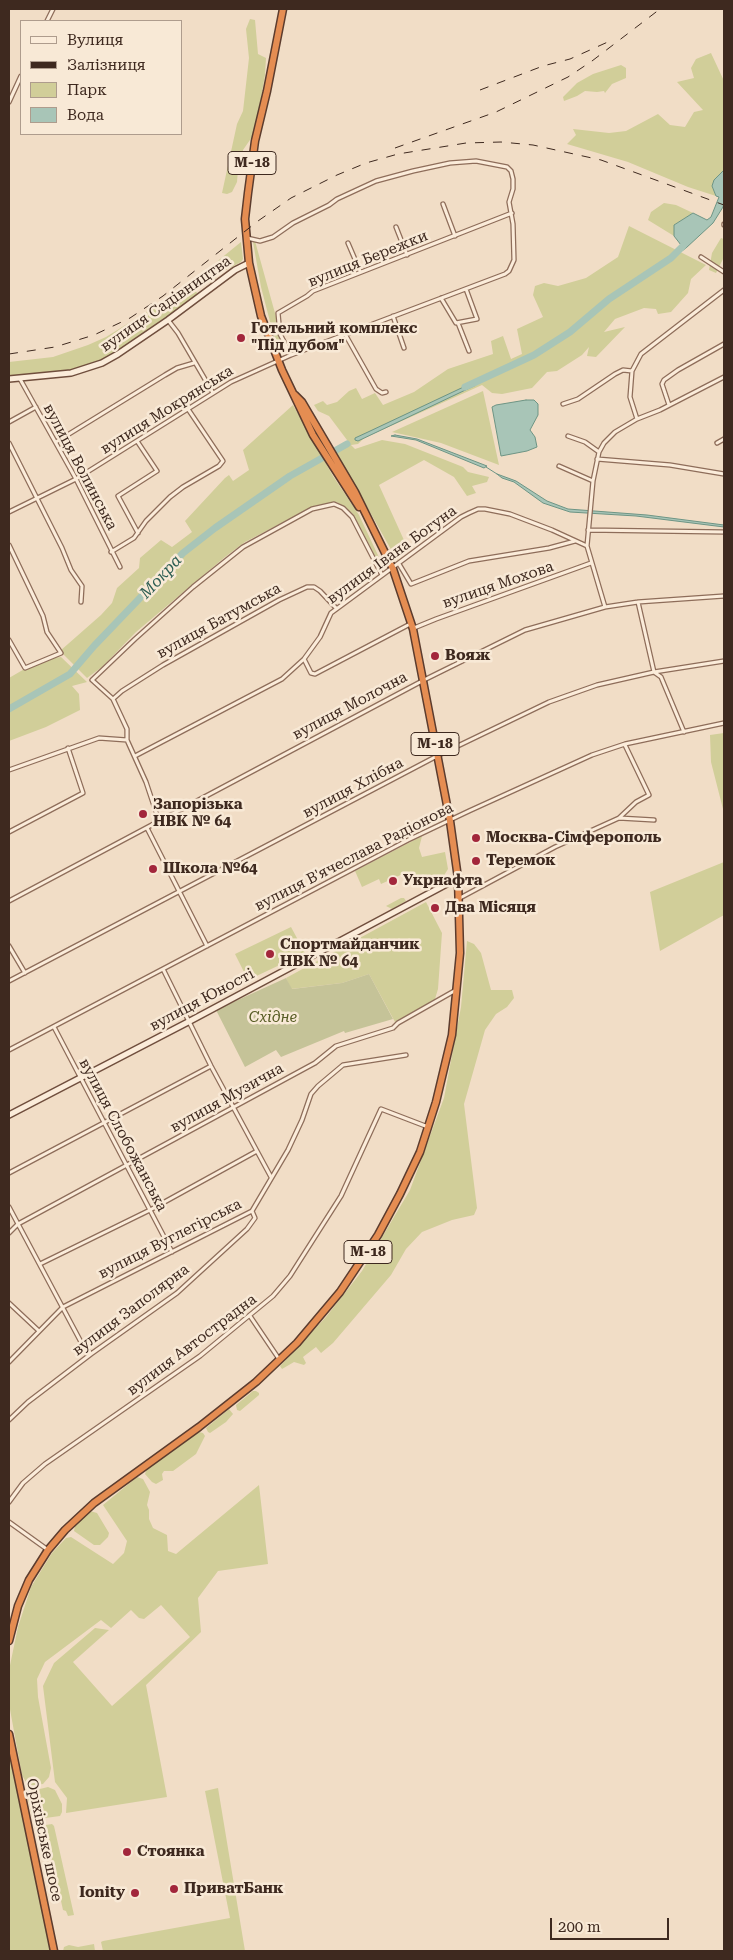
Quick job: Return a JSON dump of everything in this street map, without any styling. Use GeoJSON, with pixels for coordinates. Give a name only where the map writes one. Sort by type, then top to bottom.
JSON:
{"type":"FeatureCollection","features":[{"type":"Feature","properties":{"kind":"highway","name":"М-18"},"geometry":{"type":"LineString","coordinates":[[9,1641],[18,1606],[29,1580],[48,1550],[65,1530],[94,1503],[199,1427],[256,1382],[318,1320],[340,1292],[378,1235],[400,1194],[429,1127],[452,1035],[458,988],[460,898],[450,821],[413,626],[392,569],[367,518],[339,472],[313,435],[277,360],[261,316],[249,263],[245,238],[245,219],[255,141],[268,91],[283,9]]}},
{"type":"Feature","properties":{"kind":"highway","name":"М-18"},"geometry":{"type":"LineString","coordinates":[[295,395],[302,402],[319,431],[339,472]]}},
{"type":"Feature","properties":{"kind":"highway","name":"Оріхівське шосе"},"geometry":{"type":"LineString","coordinates":[[9,1734],[54,1951]]}},
{"type":"Feature","properties":{"kind":"street"},"geometry":{"type":"LineString","coordinates":[[9,102],[20,78]]}},
{"type":"Feature","properties":{"kind":"street"},"geometry":{"type":"LineString","coordinates":[[245,238],[260,241],[273,237],[338,199],[376,181],[450,163],[476,162],[509,168],[513,184],[509,200],[512,213]]}},
{"type":"Feature","properties":{"kind":"street"},"geometry":{"type":"LineString","coordinates":[[443,204],[455,236]]}},
{"type":"Feature","properties":{"kind":"street","name":"вулиця Бережки"},"geometry":{"type":"LineString","coordinates":[[291,355],[280,334],[278,312],[303,299],[313,291],[360,271],[512,213]]}},
{"type":"Feature","properties":{"kind":"street","name":"вулиця Мокрянська"},"geometry":{"type":"LineString","coordinates":[[9,512],[76,480],[231,382],[277,360],[509,271],[515,252],[512,213]]}},
{"type":"Feature","properties":{"kind":"street"},"geometry":{"type":"LineString","coordinates":[[396,227],[407,254]]}},
{"type":"Feature","properties":{"kind":"street"},"geometry":{"type":"LineString","coordinates":[[348,243],[360,271]]}},
{"type":"Feature","properties":{"kind":"street"},"geometry":{"type":"LineString","coordinates":[[701,257],[724,272]]}},
{"type":"Feature","properties":{"kind":"street","name":"вулиця Садівництва"},"geometry":{"type":"LineString","coordinates":[[9,379],[71,373],[102,363],[168,320],[235,270],[249,263]]}},
{"type":"Feature","properties":{"kind":"street"},"geometry":{"type":"LineString","coordinates":[[458,323],[478,318],[466,289]]}},
{"type":"Feature","properties":{"kind":"street"},"geometry":{"type":"LineString","coordinates":[[637,419],[630,398],[632,371],[641,354],[724,290]]}},
{"type":"Feature","properties":{"kind":"street"},"geometry":{"type":"LineString","coordinates":[[441,298],[454,322],[458,323],[469,351]]}},
{"type":"Feature","properties":{"kind":"street"},"geometry":{"type":"LineString","coordinates":[[393,316],[404,348]]}},
{"type":"Feature","properties":{"kind":"street"},"geometry":{"type":"LineString","coordinates":[[168,320],[178,333],[213,393]]}},
{"type":"Feature","properties":{"kind":"street"},"geometry":{"type":"LineString","coordinates":[[345,334],[376,389],[382,393],[386,392]]}},
{"type":"Feature","properties":{"kind":"street"},"geometry":{"type":"LineString","coordinates":[[669,405],[662,384],[664,380],[724,344]]}},
{"type":"Feature","properties":{"kind":"street"},"geometry":{"type":"LineString","coordinates":[[56,442],[177,368],[194,363]]}},
{"type":"Feature","properties":{"kind":"street"},"geometry":{"type":"LineString","coordinates":[[563,404],[578,399],[623,370],[632,371]]}},
{"type":"Feature","properties":{"kind":"street"},"geometry":{"type":"LineString","coordinates":[[605,607],[587,546],[593,481],[597,459],[604,443],[616,432],[637,419],[724,377]]}},
{"type":"Feature","properties":{"kind":"street","name":"вулиця Волинська"},"geometry":{"type":"LineString","coordinates":[[20,378],[56,442],[120,567]]}},
{"type":"Feature","properties":{"kind":"street"},"geometry":{"type":"LineString","coordinates":[[9,422],[36,407]]}},
{"type":"Feature","properties":{"kind":"street"},"geometry":{"type":"LineString","coordinates":[[111,552],[134,538],[146,521],[182,487],[219,466],[223,461],[188,409]]}},
{"type":"Feature","properties":{"kind":"street"},"geometry":{"type":"LineString","coordinates":[[568,436],[585,442],[600,452]]}},
{"type":"Feature","properties":{"kind":"street"},"geometry":{"type":"LineString","coordinates":[[717,443],[724,439]]}},
{"type":"Feature","properties":{"kind":"street"},"geometry":{"type":"LineString","coordinates":[[137,441],[158,471],[118,496],[138,533]]}},
{"type":"Feature","properties":{"kind":"street"},"geometry":{"type":"LineString","coordinates":[[9,443],[71,570],[82,586],[81,602]]}},
{"type":"Feature","properties":{"kind":"street"},"geometry":{"type":"LineString","coordinates":[[597,459],[670,465],[724,474]]}},
{"type":"Feature","properties":{"kind":"street"},"geometry":{"type":"LineString","coordinates":[[559,466],[593,481]]}},
{"type":"Feature","properties":{"kind":"street"},"geometry":{"type":"LineString","coordinates":[[160,821],[127,740],[127,729],[113,699],[92,680],[193,587],[243,547],[312,509],[334,504],[343,508],[352,517],[382,574]]}},
{"type":"Feature","properties":{"kind":"street","name":"вулиця Івана Богуна"},"geometry":{"type":"LineString","coordinates":[[135,756],[276,682],[304,659],[320,637],[330,613],[461,517],[478,509],[496,510],[510,514],[587,546]]}},
{"type":"Feature","properties":{"kind":"street"},"geometry":{"type":"LineString","coordinates":[[588,530],[724,532]]}},
{"type":"Feature","properties":{"kind":"street"},"geometry":{"type":"LineString","coordinates":[[399,564],[411,584],[470,561],[549,548],[575,541]]}},
{"type":"Feature","properties":{"kind":"street"},"geometry":{"type":"LineString","coordinates":[[9,545],[43,616],[47,632],[61,652],[25,668],[9,640]]}},
{"type":"Feature","properties":{"kind":"street","name":"вулиця Мохова"},"geometry":{"type":"LineString","coordinates":[[304,659],[311,673],[315,674],[413,626],[591,563]]}},
{"type":"Feature","properties":{"kind":"street","name":"вулиця Батумська"},"geometry":{"type":"LineString","coordinates":[[113,699],[122,691],[163,665],[279,600],[307,587],[320,591],[336,608]]}},
{"type":"Feature","properties":{"kind":"street","name":"вулиця Молочна"},"geometry":{"type":"LineString","coordinates":[[9,901],[424,680],[525,630],[605,607],[638,602],[724,596]]}},
{"type":"Feature","properties":{"kind":"street"},"geometry":{"type":"LineString","coordinates":[[638,602],[654,672],[661,677],[684,732]]}},
{"type":"Feature","properties":{"kind":"street","name":"вулиця Хлібна"},"geometry":{"type":"LineString","coordinates":[[9,981],[437,756],[549,702],[597,685],[654,672],[724,661]]}},
{"type":"Feature","properties":{"kind":"street","name":"вулиця В'ячеслава Радіонова"},"geometry":{"type":"LineString","coordinates":[[9,1050],[408,840],[592,755],[625,744],[724,723]]}},
{"type":"Feature","properties":{"kind":"street"},"geometry":{"type":"LineString","coordinates":[[9,770],[100,738],[127,740]]}},
{"type":"Feature","properties":{"kind":"street"},"geometry":{"type":"LineString","coordinates":[[460,898],[554,847],[618,818],[636,802],[649,795],[625,744]]}},
{"type":"Feature","properties":{"kind":"street"},"geometry":{"type":"LineString","coordinates":[[9,832],[83,793],[68,748]]}},
{"type":"Feature","properties":{"kind":"street"},"geometry":{"type":"LineString","coordinates":[[618,818],[654,820]]}},
{"type":"Feature","properties":{"kind":"street"},"geometry":{"type":"LineString","coordinates":[[147,828],[207,946]]}},
{"type":"Feature","properties":{"kind":"street","name":"вулиця Юності"},"geometry":{"type":"LineString","coordinates":[[9,1115],[458,878]]}},
{"type":"Feature","properties":{"kind":"street"},"geometry":{"type":"LineString","coordinates":[[9,946],[25,973]]}},
{"type":"Feature","properties":{"kind":"street"},"geometry":{"type":"LineString","coordinates":[[163,969],[233,1108],[272,1177]]}},
{"type":"Feature","properties":{"kind":"street","name":"вулиця Музична"},"geometry":{"type":"LineString","coordinates":[[9,1233],[18,1224],[315,1063],[336,1046],[393,1028],[398,1023],[458,988]]}},
{"type":"Feature","properties":{"kind":"street","name":"вулиця Слобожанська"},"geometry":{"type":"LineString","coordinates":[[54,1028],[172,1252]]}},
{"type":"Feature","properties":{"kind":"street","name":"вулиця Вуглегірська"},"geometry":{"type":"LineString","coordinates":[[9,1362],[63,1307],[252,1211],[288,1150],[302,1120],[311,1094],[343,1065],[406,1055]]}},
{"type":"Feature","properties":{"kind":"street"},"geometry":{"type":"LineString","coordinates":[[9,1173],[211,1066]]}},
{"type":"Feature","properties":{"kind":"street","name":"вулиця Автострадна"},"geometry":{"type":"LineString","coordinates":[[9,1502],[23,1483],[45,1464],[200,1356],[274,1296],[303,1257],[341,1196],[381,1109],[429,1127]]}},
{"type":"Feature","properties":{"kind":"street"},"geometry":{"type":"LineString","coordinates":[[40,1264],[150,1210],[257,1151]]}},
{"type":"Feature","properties":{"kind":"street"},"geometry":{"type":"LineString","coordinates":[[9,1207],[81,1342],[91,1354]]}},
{"type":"Feature","properties":{"kind":"street","name":"вулиця Заполярна"},"geometry":{"type":"LineString","coordinates":[[9,1420],[28,1402],[91,1354],[177,1293],[247,1229],[255,1218],[252,1211]]}},
{"type":"Feature","properties":{"kind":"street"},"geometry":{"type":"LineString","coordinates":[[9,1303],[39,1331]]}},
{"type":"Feature","properties":{"kind":"street"},"geometry":{"type":"LineString","coordinates":[[250,1316],[280,1360]]}},
{"type":"Feature","properties":{"kind":"street"},"geometry":{"type":"LineString","coordinates":[[9,1522],[48,1550]]}},
{"type":"Feature","properties":{"kind":"green space"},"geometry":{"type":"Polygon","coordinates":[[[250,19],[255,20],[258,54],[266,58],[265,75],[258,116],[252,137],[243,150],[243,161],[238,170],[237,182],[232,192],[227,194],[222,193],[237,124],[243,111],[249,58],[246,29],[250,19]]]}},
{"type":"Feature","properties":{"kind":"green space"},"geometry":{"type":"Polygon","coordinates":[[[711,53],[724,81],[724,170],[712,186],[716,196],[688,187],[628,162],[567,144],[576,135],[573,129],[609,133],[626,131],[658,114],[670,125],[685,127],[694,112],[703,110],[677,82],[694,78],[691,68],[696,59],[711,53]]]}},
{"type":"Feature","properties":{"kind":"green space"},"geometry":{"type":"Polygon","coordinates":[[[621,65],[626,68],[626,78],[612,84],[605,93],[604,91],[585,91],[564,101],[563,97],[577,83],[593,74],[621,65]]]}},
{"type":"Feature","properties":{"kind":"green space"},"geometry":{"type":"Polygon","coordinates":[[[664,203],[676,205],[693,213],[674,225],[674,236],[648,220],[651,212],[664,203]]]}},
{"type":"Feature","properties":{"kind":"green space"},"geometry":{"type":"Polygon","coordinates":[[[629,226],[706,265],[691,279],[688,293],[671,312],[658,314],[656,309],[644,308],[615,319],[604,332],[625,327],[596,357],[587,356],[589,347],[582,355],[557,371],[547,372],[532,388],[502,394],[492,393],[482,385],[364,438],[358,444],[351,445],[355,449],[382,440],[405,444],[463,467],[468,472],[489,477],[487,482],[472,486],[476,493],[467,496],[454,477],[424,460],[379,485],[408,549],[397,560],[336,452],[350,444],[329,416],[318,411],[314,405],[323,401],[327,405],[337,402],[349,391],[356,388],[362,399],[375,393],[383,405],[414,392],[448,369],[493,354],[491,341],[503,336],[511,359],[522,354],[517,329],[543,317],[533,295],[535,286],[544,283],[558,286],[586,278],[618,257],[629,226]]]}},
{"type":"Feature","properties":{"kind":"green space"},"geometry":{"type":"Polygon","coordinates":[[[721,238],[724,239],[724,257],[716,273],[709,270],[712,253],[721,238]]]}},
{"type":"Feature","properties":{"kind":"green space"},"geometry":{"type":"Polygon","coordinates":[[[255,241],[283,342],[280,343],[274,337],[261,287],[253,242],[255,241]]]}},
{"type":"Feature","properties":{"kind":"green space"},"geometry":{"type":"Polygon","coordinates":[[[241,242],[243,259],[241,262],[220,273],[211,283],[204,275],[191,286],[198,294],[195,297],[112,355],[85,367],[67,371],[9,377],[9,362],[53,357],[106,337],[182,290],[241,242]]]}},
{"type":"Feature","properties":{"kind":"green space"},"geometry":{"type":"Polygon","coordinates":[[[483,391],[499,465],[441,443],[392,432],[483,391]]]}},
{"type":"Feature","properties":{"kind":"green space"},"geometry":{"type":"Polygon","coordinates":[[[293,405],[333,476],[359,515],[384,568],[382,569],[353,514],[337,502],[314,506],[245,542],[225,557],[136,632],[102,667],[87,678],[60,651],[112,603],[117,588],[139,568],[140,558],[161,540],[172,547],[192,532],[185,521],[225,478],[229,475],[233,481],[249,470],[243,450],[293,405]]]}},
{"type":"Feature","properties":{"kind":"green space"},"geometry":{"type":"Polygon","coordinates":[[[61,657],[87,682],[72,686],[79,694],[80,710],[46,727],[9,741],[9,678],[33,664],[61,657]]]}},
{"type":"Feature","properties":{"kind":"green space"},"geometry":{"type":"Polygon","coordinates":[[[724,733],[724,813],[711,762],[710,735],[724,733]]]}},
{"type":"Feature","properties":{"kind":"green space"},"geometry":{"type":"Polygon","coordinates":[[[422,836],[419,848],[422,857],[445,852],[448,869],[443,877],[427,885],[405,873],[381,884],[379,879],[362,887],[355,871],[422,836]]]}},
{"type":"Feature","properties":{"kind":"green space"},"geometry":{"type":"Polygon","coordinates":[[[724,862],[724,915],[660,951],[650,892],[724,862]]]}},
{"type":"Feature","properties":{"kind":"green space"},"geometry":{"type":"Polygon","coordinates":[[[404,898],[406,901],[392,909],[386,906],[404,898]]]}},
{"type":"Feature","properties":{"kind":"green space"},"geometry":{"type":"Polygon","coordinates":[[[426,902],[442,933],[438,989],[435,999],[429,1003],[395,1022],[369,974],[342,983],[291,989],[286,978],[426,902]]]}},
{"type":"Feature","properties":{"kind":"green space","name":"Спортмайданчик НВК № 64"},"geometry":{"type":"Polygon","coordinates":[[[291,927],[305,953],[248,980],[235,954],[291,927]]]}},
{"type":"Feature","properties":{"kind":"green space"},"geometry":{"type":"Polygon","coordinates":[[[467,941],[474,944],[481,953],[491,990],[512,990],[514,998],[507,1007],[496,1014],[485,1030],[464,1104],[477,1208],[474,1215],[452,1220],[422,1232],[406,1249],[391,1275],[333,1343],[321,1353],[316,1347],[303,1357],[306,1363],[304,1365],[294,1362],[282,1369],[280,1366],[326,1317],[362,1271],[410,1190],[444,1098],[461,1007],[467,941]]]}},
{"type":"Feature","properties":{"kind":"green space","name":"Східне"},"geometry":{"type":"Polygon","coordinates":[[[369,974],[393,1019],[345,1033],[344,1031],[281,1057],[276,1050],[245,1067],[216,1010],[286,978],[292,989],[342,983],[369,974]]]}},
{"type":"Feature","properties":{"kind":"green space"},"geometry":{"type":"Polygon","coordinates":[[[253,1391],[259,1393],[259,1395],[240,1411],[237,1410],[236,1405],[253,1391]]]}},
{"type":"Feature","properties":{"kind":"green space"},"geometry":{"type":"Polygon","coordinates":[[[229,1409],[233,1414],[226,1422],[210,1433],[208,1432],[206,1428],[229,1409]]]}},
{"type":"Feature","properties":{"kind":"green space"},"geometry":{"type":"Polygon","coordinates":[[[199,1432],[205,1436],[196,1454],[173,1471],[164,1471],[162,1474],[163,1480],[156,1484],[152,1482],[145,1474],[147,1469],[199,1432]]]}},
{"type":"Feature","properties":{"kind":"green space"},"geometry":{"type":"Polygon","coordinates":[[[137,1477],[143,1479],[150,1492],[147,1505],[149,1519],[153,1528],[167,1535],[168,1551],[176,1554],[259,1485],[268,1564],[218,1571],[198,1598],[201,1632],[146,1685],[167,1797],[66,1813],[67,1798],[55,1782],[43,1686],[54,1663],[95,1628],[109,1630],[73,1662],[112,1706],[190,1637],[161,1605],[144,1619],[139,1618],[131,1610],[111,1628],[101,1620],[45,1662],[37,1679],[38,1697],[51,1768],[49,1777],[43,1784],[28,1786],[22,1775],[9,1704],[9,1670],[18,1627],[31,1587],[52,1553],[66,1538],[71,1537],[113,1564],[124,1553],[127,1541],[103,1505],[137,1477]]]}},
{"type":"Feature","properties":{"kind":"green space"},"geometry":{"type":"Polygon","coordinates":[[[90,1511],[97,1513],[109,1533],[108,1537],[100,1545],[94,1545],[74,1531],[75,1526],[90,1511]]]}},
{"type":"Feature","properties":{"kind":"green space"},"geometry":{"type":"Polygon","coordinates":[[[9,1754],[52,1951],[9,1951],[9,1754]]]}},
{"type":"Feature","properties":{"kind":"green space"},"geometry":{"type":"Polygon","coordinates":[[[48,1787],[55,1790],[62,1804],[60,1816],[38,1819],[32,1817],[27,1794],[48,1787]]]}},
{"type":"Feature","properties":{"kind":"green space"},"geometry":{"type":"Polygon","coordinates":[[[218,1788],[245,1951],[103,1951],[101,1942],[103,1941],[230,1918],[205,1791],[218,1788]]]}},
{"type":"Feature","properties":{"kind":"green space"},"geometry":{"type":"Polygon","coordinates":[[[52,1824],[74,1915],[68,1916],[66,1911],[63,1910],[45,1829],[46,1825],[52,1824]]]}},
{"type":"Feature","properties":{"kind":"green space"},"geometry":{"type":"Polygon","coordinates":[[[94,1944],[95,1951],[63,1951],[64,1947],[69,1945],[78,1947],[94,1944]]]}},
{"type":"Feature","properties":{"kind":"water"},"geometry":{"type":"Polygon","coordinates":[[[724,170],[723,207],[713,223],[686,248],[679,253],[676,252],[681,245],[674,236],[674,225],[693,213],[707,220],[711,217],[719,197],[716,196],[712,186],[714,180],[724,170]]]}},
{"type":"Feature","properties":{"kind":"water"},"geometry":{"type":"Polygon","coordinates":[[[472,383],[476,385],[358,441],[355,440],[355,438],[472,383]]]}},
{"type":"Feature","properties":{"kind":"water"},"geometry":{"type":"Polygon","coordinates":[[[534,400],[538,404],[538,415],[530,430],[535,437],[537,447],[501,456],[492,407],[534,400]]]}},
{"type":"Feature","properties":{"kind":"water"},"geometry":{"type":"Polygon","coordinates":[[[391,436],[417,439],[487,466],[484,468],[416,440],[391,436]]]}},
{"type":"Feature","properties":{"kind":"water"},"geometry":{"type":"Polygon","coordinates":[[[497,474],[516,481],[547,501],[568,509],[647,515],[724,525],[724,527],[636,516],[570,512],[543,503],[514,482],[497,474]]]}},
{"type":"Feature","properties":{"kind":"waterway"},"geometry":{"type":"LineString","coordinates":[[465,387],[534,355],[570,332],[609,299],[671,258],[683,246]]}},
{"type":"Feature","properties":{"kind":"waterway","name":"Мокра"},"geometry":{"type":"LineString","coordinates":[[9,709],[70,674],[94,646],[183,553],[215,528],[290,476],[347,444]]}},
{"type":"Feature","properties":{"kind":"waterway"},"geometry":{"type":"LineString","coordinates":[[486,467],[497,474]]}},
{"type":"Feature","properties":{"kind":"railway"},"geometry":{"type":"LineString","coordinates":[[395,148],[496,112],[568,77],[660,9]]}},
{"type":"Feature","properties":{"kind":"railway"},"geometry":{"type":"LineString","coordinates":[[480,90],[543,66],[570,59],[610,41]]}},
{"type":"Feature","properties":{"kind":"railway"},"geometry":{"type":"LineString","coordinates":[[9,354],[55,347],[94,335],[130,318],[163,296],[258,221],[291,198],[366,163],[398,154],[466,143],[501,142],[533,145],[601,160],[724,205]]}},
{"type":"Feature","properties":{"kind":"place","name":"Готельний комплекс \"Під дубом\""},"geometry":{"type":"Point","coordinates":[241,338]}},
{"type":"Feature","properties":{"kind":"place","name":"Вояж"},"geometry":{"type":"Point","coordinates":[435,656]}},
{"type":"Feature","properties":{"kind":"place","name":"Запорізька НВК № 64"},"geometry":{"type":"Point","coordinates":[143,814]}},
{"type":"Feature","properties":{"kind":"place","name":"Москва-Сімферополь"},"geometry":{"type":"Point","coordinates":[476,838]}},
{"type":"Feature","properties":{"kind":"place","name":"Теремок"},"geometry":{"type":"Point","coordinates":[476,861]}},
{"type":"Feature","properties":{"kind":"place","name":"Школа №64"},"geometry":{"type":"Point","coordinates":[153,869]}},
{"type":"Feature","properties":{"kind":"place","name":"Укрнафта"},"geometry":{"type":"Point","coordinates":[393,881]}},
{"type":"Feature","properties":{"kind":"place","name":"Два Місяця"},"geometry":{"type":"Point","coordinates":[435,908]}},
{"type":"Feature","properties":{"kind":"place","name":"Спортмайданчик НВК № 64"},"geometry":{"type":"Point","coordinates":[270,954]}},
{"type":"Feature","properties":{"kind":"place","name":"Стоянка"},"geometry":{"type":"Point","coordinates":[127,1852]}},
{"type":"Feature","properties":{"kind":"place","name":"ПриватБанк"},"geometry":{"type":"Point","coordinates":[174,1889]}},
{"type":"Feature","properties":{"kind":"place","name":"Ionity"},"geometry":{"type":"Point","coordinates":[135,1893]}}]}
